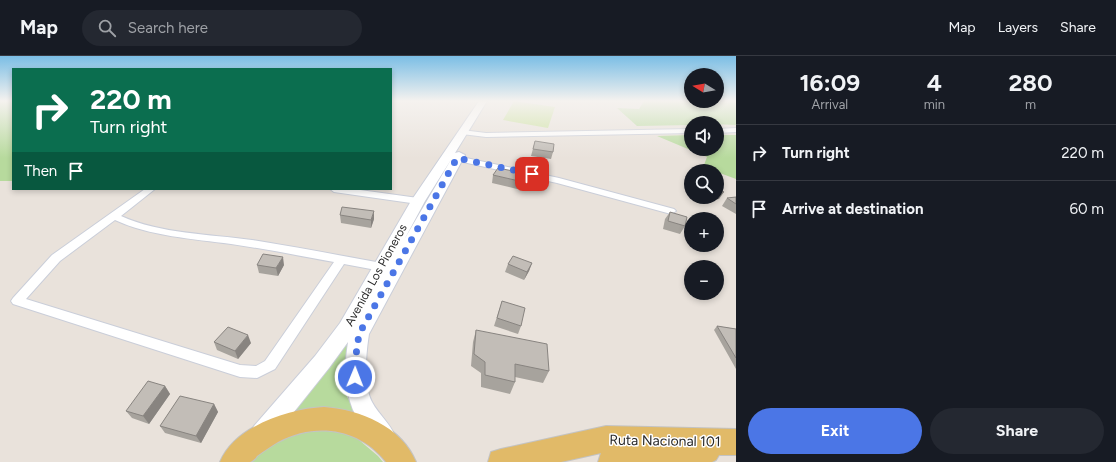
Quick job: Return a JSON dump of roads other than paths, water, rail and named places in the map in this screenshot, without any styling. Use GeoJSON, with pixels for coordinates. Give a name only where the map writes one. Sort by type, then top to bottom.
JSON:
{"type":"FeatureCollection","features":[{"type":"Feature","properties":{"kind":"main road","name":"Avenida Los Pioneros"},"geometry":{"type":"LineString","coordinates":[[258,439],[322,362],[388,268],[457,158],[474,120]]}},
{"type":"Feature","properties":{"kind":"main road","name":"Avenida Los Pioneros"},"geometry":{"type":"LineString","coordinates":[[400,454],[363,407],[355,377],[359,334],[418,201],[478,120]]}},
{"type":"Feature","properties":{"kind":"main road"},"geometry":{"type":"LineString","coordinates":[[234,462],[258,439],[284,425],[311,418],[338,419],[364,427],[400,454]]}},
{"type":"Feature","properties":{"kind":"main road","name":"Ruta Nacional 101"},"geometry":{"type":"LineString","coordinates":[[501,462],[606,439],[736,442]]}},
{"type":"Feature","properties":{"kind":"main road","name":"Ruta Nacional 101"},"geometry":{"type":"LineString","coordinates":[[611,462],[621,459],[736,448]]}},
{"type":"Feature","properties":{"kind":"street"},"geometry":{"type":"LineString","coordinates":[[724,131],[736,130]]}},
{"type":"Feature","properties":{"kind":"street"},"geometry":{"type":"LineString","coordinates":[[467,133],[486,135],[684,131]]}},
{"type":"Feature","properties":{"kind":"street"},"geometry":{"type":"LineString","coordinates":[[457,158],[559,181],[671,211]]}},
{"type":"Feature","properties":{"kind":"street"},"geometry":{"type":"LineString","coordinates":[[150,190],[56,258],[17,301],[240,370],[257,372],[270,365],[340,261]]}},
{"type":"Feature","properties":{"kind":"street"},"geometry":{"type":"LineString","coordinates":[[341,190],[418,201]]}},
{"type":"Feature","properties":{"kind":"street"},"geometry":{"type":"LineString","coordinates":[[114,216],[127,222],[168,232],[254,244],[340,261],[388,268]]}}]}
